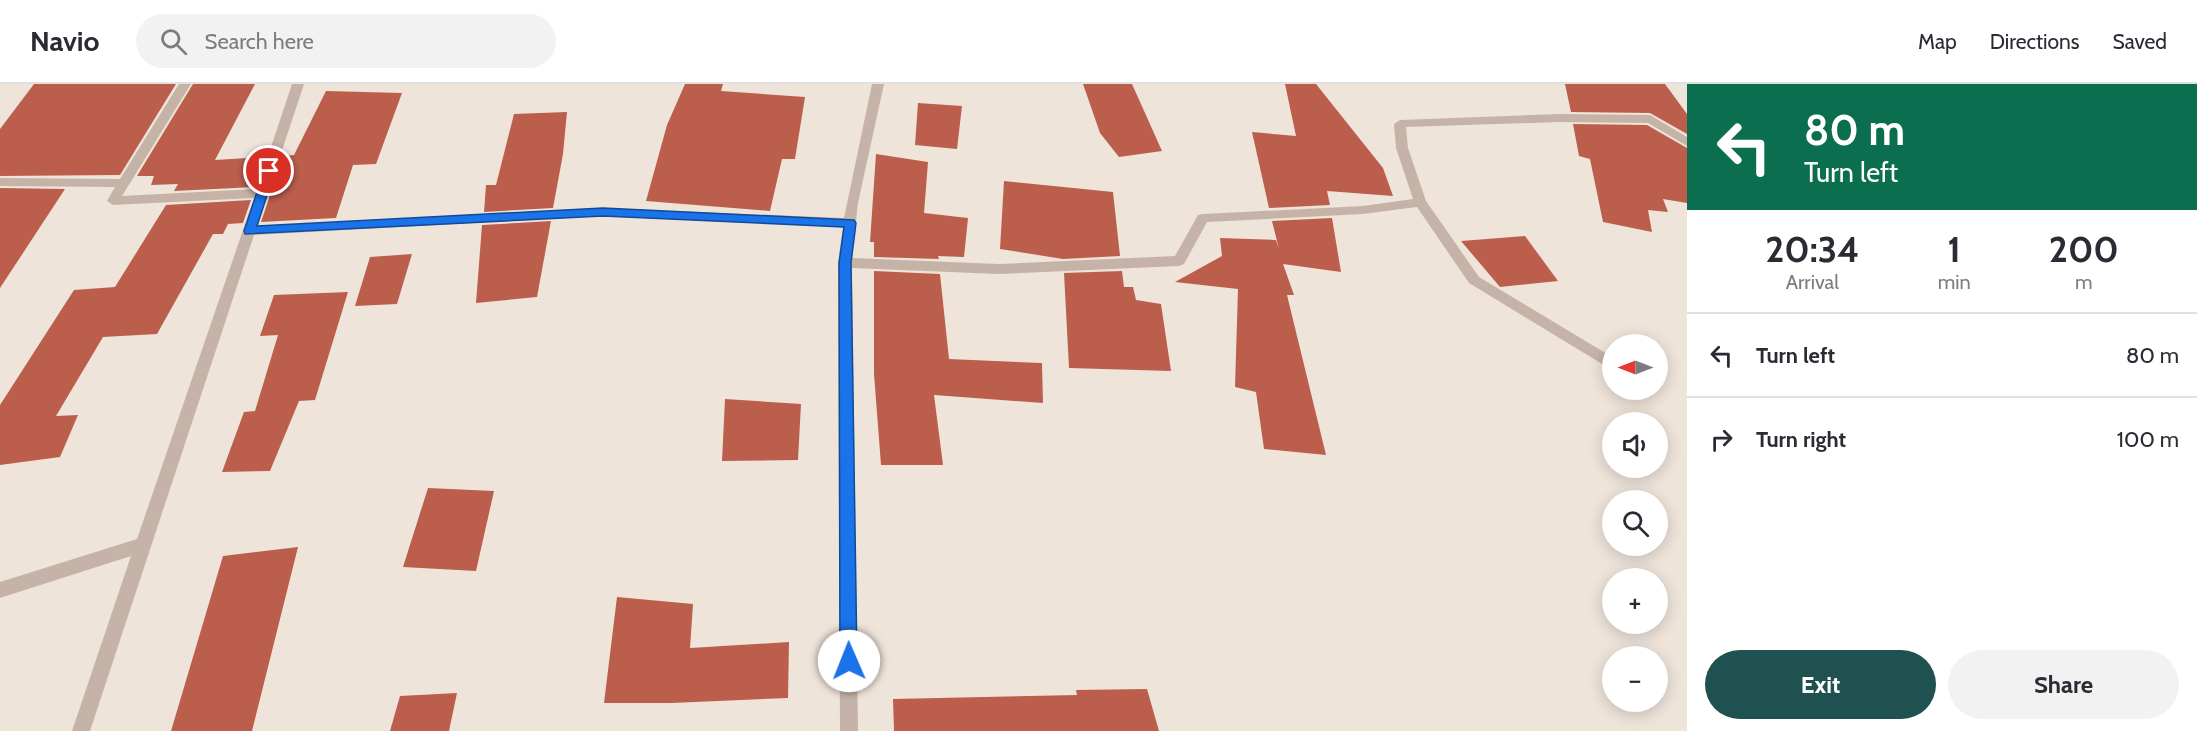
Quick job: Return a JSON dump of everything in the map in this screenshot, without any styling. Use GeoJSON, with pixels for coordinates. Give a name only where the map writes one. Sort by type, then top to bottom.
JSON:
{"type":"FeatureCollection","features":[{"type":"Feature","properties":{"kind":"street"},"geometry":{"type":"LineString","coordinates":[[185,84],[113,201],[262,193]]}},
{"type":"Feature","properties":{"kind":"street"},"geometry":{"type":"LineString","coordinates":[[81,731],[298,84]]}},
{"type":"Feature","properties":{"kind":"street"},"geometry":{"type":"LineString","coordinates":[[849,731],[845,263],[850,223],[878,84]]}},
{"type":"Feature","properties":{"kind":"street"},"geometry":{"type":"LineString","coordinates":[[1602,358],[1474,280],[1420,202],[1402,148],[1400,124],[1558,118],[1650,119],[1687,142]]}},
{"type":"Feature","properties":{"kind":"street"},"geometry":{"type":"LineString","coordinates":[[0,182],[124,183]]}},
{"type":"Feature","properties":{"kind":"street"},"geometry":{"type":"LineString","coordinates":[[845,263],[999,269],[1179,261],[1203,218],[1363,210],[1420,202]]}},
{"type":"Feature","properties":{"kind":"street"},"geometry":{"type":"LineString","coordinates":[[249,231],[603,212],[850,223]]}},
{"type":"Feature","properties":{"kind":"street"},"geometry":{"type":"LineString","coordinates":[[0,590],[145,544]]}},
{"type":"Feature","properties":{"kind":"building"},"geometry":{"type":"Polygon","coordinates":[[[34,84],[176,84],[120,175],[0,176],[0,129],[34,84]]]}},
{"type":"Feature","properties":{"kind":"building"},"geometry":{"type":"Polygon","coordinates":[[[193,84],[255,84],[215,160],[265,157],[255,187],[174,191],[178,184],[151,185],[154,176],[137,176],[193,84]]]}},
{"type":"Feature","properties":{"kind":"building"},"geometry":{"type":"Polygon","coordinates":[[[685,84],[723,84],[721,91],[805,97],[795,159],[782,159],[770,211],[646,201],[667,125],[685,84]]]}},
{"type":"Feature","properties":{"kind":"building"},"geometry":{"type":"Polygon","coordinates":[[[1083,84],[1132,84],[1162,151],[1119,157],[1100,133],[1083,84]]]}},
{"type":"Feature","properties":{"kind":"building"},"geometry":{"type":"Polygon","coordinates":[[[1285,84],[1316,84],[1383,168],[1393,196],[1327,191],[1330,205],[1269,208],[1252,132],[1296,136],[1285,84]]]}},
{"type":"Feature","properties":{"kind":"building"},"geometry":{"type":"Polygon","coordinates":[[[1565,84],[1665,84],[1687,114],[1687,134],[1650,113],[1571,112],[1565,84]]]}},
{"type":"Feature","properties":{"kind":"building"},"geometry":{"type":"Polygon","coordinates":[[[326,91],[402,93],[376,164],[353,165],[336,218],[261,222],[283,156],[294,155],[326,91]]]}},
{"type":"Feature","properties":{"kind":"building"},"geometry":{"type":"Polygon","coordinates":[[[918,103],[962,106],[957,149],[915,145],[918,103]]]}},
{"type":"Feature","properties":{"kind":"building"},"geometry":{"type":"Polygon","coordinates":[[[567,112],[563,154],[553,208],[484,212],[486,185],[496,185],[514,114],[567,112]]]}},
{"type":"Feature","properties":{"kind":"building"},"geometry":{"type":"Polygon","coordinates":[[[1573,124],[1647,125],[1687,148],[1687,203],[1663,199],[1668,212],[1648,210],[1652,232],[1603,222],[1590,159],[1579,156],[1573,124]]]}},
{"type":"Feature","properties":{"kind":"building"},"geometry":{"type":"Polygon","coordinates":[[[876,154],[928,162],[924,213],[968,218],[964,257],[938,256],[939,259],[874,257],[874,242],[870,242],[876,154]]]}},
{"type":"Feature","properties":{"kind":"building"},"geometry":{"type":"Polygon","coordinates":[[[1004,181],[1113,192],[1120,256],[1063,259],[1000,249],[1004,181]]]}},
{"type":"Feature","properties":{"kind":"building"},"geometry":{"type":"Polygon","coordinates":[[[0,188],[65,189],[0,288],[0,188]]]}},
{"type":"Feature","properties":{"kind":"building"},"geometry":{"type":"Polygon","coordinates":[[[251,200],[243,223],[228,224],[223,234],[213,234],[157,334],[103,337],[56,416],[78,415],[60,457],[0,465],[0,405],[74,290],[115,287],[166,205],[251,200]]]}},
{"type":"Feature","properties":{"kind":"building"},"geometry":{"type":"Polygon","coordinates":[[[1332,218],[1341,272],[1283,264],[1294,295],[1287,295],[1326,455],[1264,449],[1256,392],[1235,387],[1238,289],[1175,282],[1222,256],[1220,238],[1276,240],[1279,249],[1272,221],[1332,218]]]}},
{"type":"Feature","properties":{"kind":"building"},"geometry":{"type":"Polygon","coordinates":[[[551,221],[537,297],[476,303],[482,225],[551,221]]]}},
{"type":"Feature","properties":{"kind":"building"},"geometry":{"type":"Polygon","coordinates":[[[1525,236],[1558,281],[1500,287],[1461,241],[1525,236]]]}},
{"type":"Feature","properties":{"kind":"building"},"geometry":{"type":"Polygon","coordinates":[[[412,254],[397,304],[355,306],[370,257],[412,254]]]}},
{"type":"Feature","properties":{"kind":"building"},"geometry":{"type":"Polygon","coordinates":[[[874,271],[940,274],[949,359],[1042,363],[1043,403],[934,395],[943,465],[881,465],[874,374],[874,271]]]}},
{"type":"Feature","properties":{"kind":"building"},"geometry":{"type":"Polygon","coordinates":[[[1122,271],[1124,287],[1133,287],[1136,300],[1161,304],[1171,371],[1069,368],[1064,273],[1122,271]]]}},
{"type":"Feature","properties":{"kind":"building"},"geometry":{"type":"Polygon","coordinates":[[[348,292],[315,400],[299,401],[270,471],[222,472],[244,412],[255,411],[278,335],[260,336],[274,295],[348,292]]]}},
{"type":"Feature","properties":{"kind":"building"},"geometry":{"type":"Polygon","coordinates":[[[725,399],[801,404],[798,460],[722,461],[725,399]]]}},
{"type":"Feature","properties":{"kind":"building"},"geometry":{"type":"Polygon","coordinates":[[[428,488],[494,491],[476,571],[403,567],[428,488]]]}},
{"type":"Feature","properties":{"kind":"building"},"geometry":{"type":"Polygon","coordinates":[[[298,547],[252,731],[171,731],[223,556],[298,547]]]}},
{"type":"Feature","properties":{"kind":"building"},"geometry":{"type":"Polygon","coordinates":[[[617,597],[693,604],[690,648],[789,642],[788,698],[672,703],[604,703],[617,597]]]}},
{"type":"Feature","properties":{"kind":"building"},"geometry":{"type":"Polygon","coordinates":[[[1147,689],[1159,731],[894,731],[893,699],[1077,695],[1076,690],[1147,689]]]}},
{"type":"Feature","properties":{"kind":"building"},"geometry":{"type":"Polygon","coordinates":[[[457,693],[449,731],[390,731],[400,696],[457,693]]]}},
{"type":"Feature","properties":{"kind":"route"},"geometry":{"type":"LineString","coordinates":[[269,171],[249,231],[603,212],[850,223],[845,263],[849,661]]}}]}
